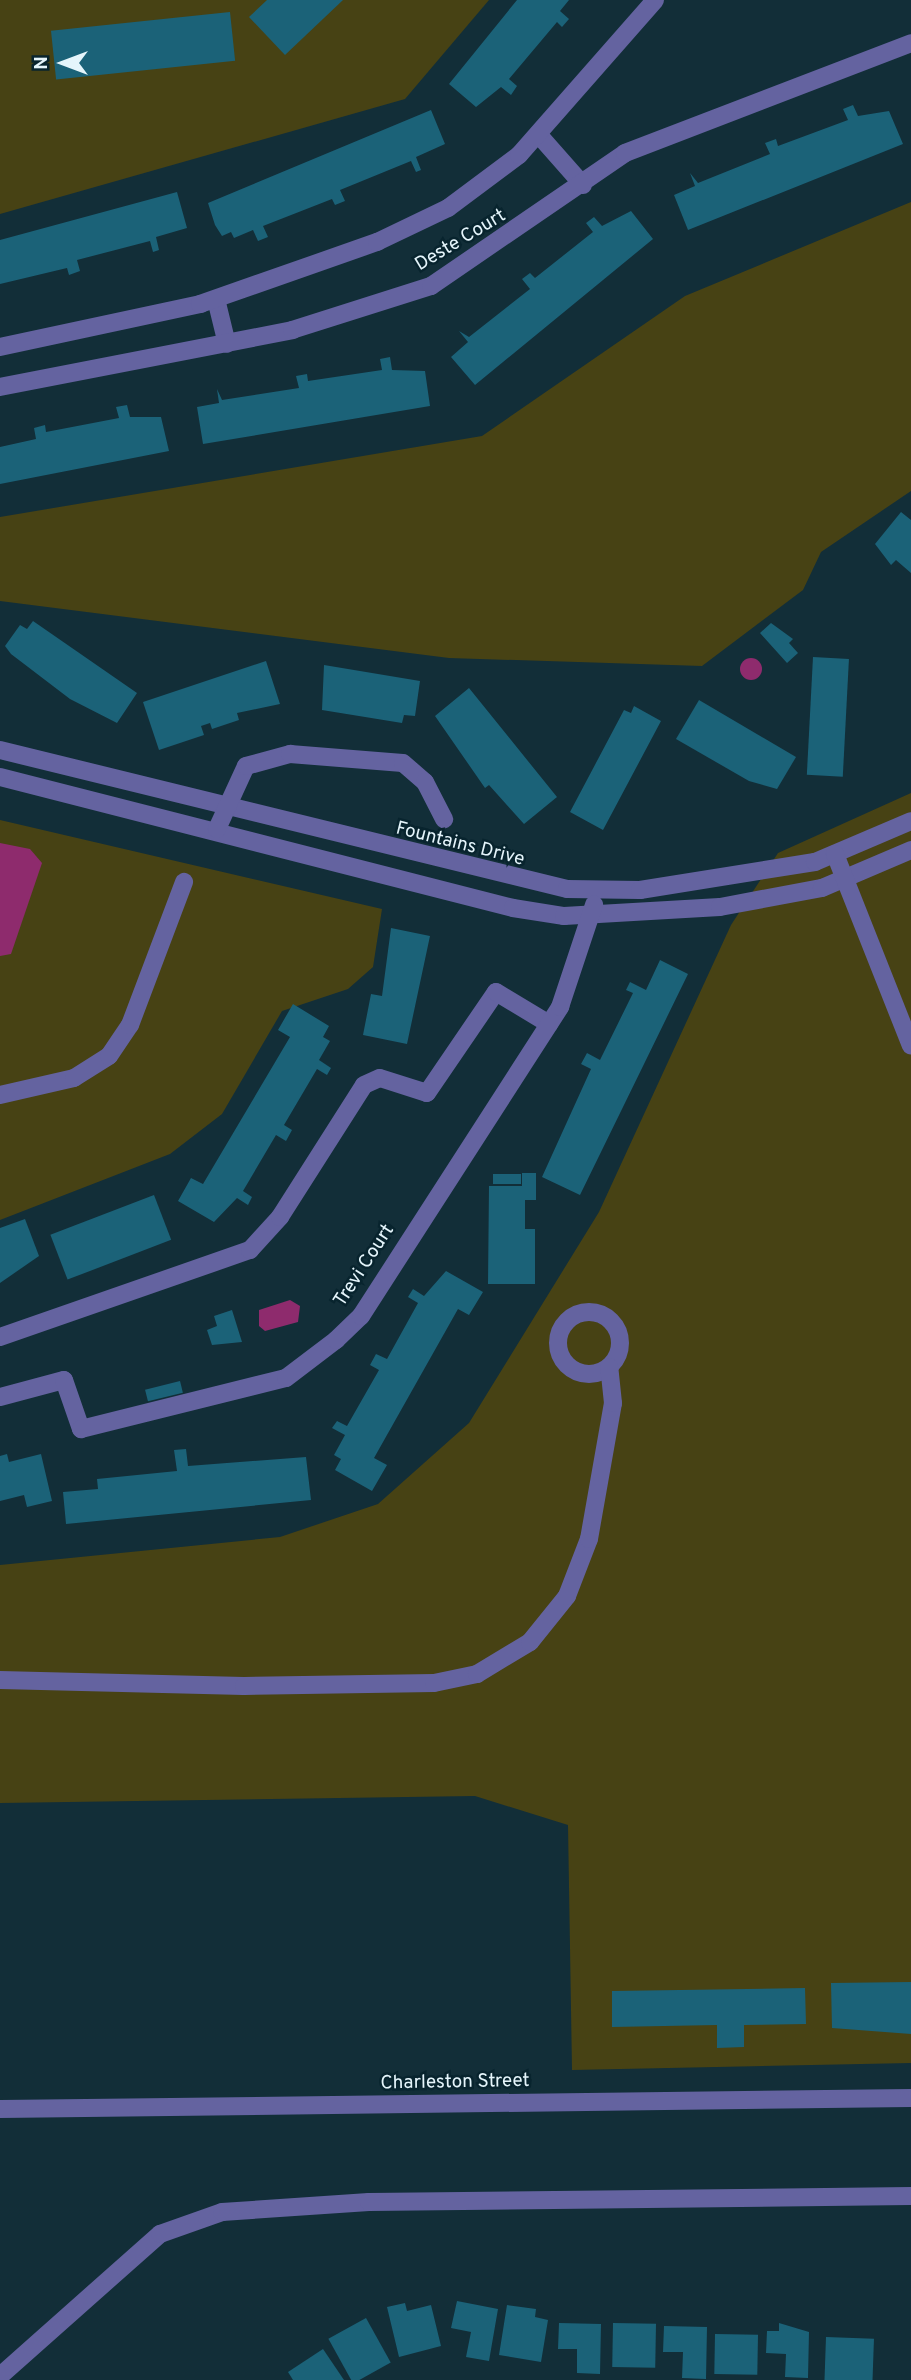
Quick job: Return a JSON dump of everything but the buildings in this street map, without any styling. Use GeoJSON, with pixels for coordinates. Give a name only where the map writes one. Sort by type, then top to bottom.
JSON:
{"type":"FeatureCollection","features":[{"type":"Feature","properties":{"kind":"street","name":"Deste Court"},"geometry":{"type":"LineString","coordinates":[[0,347],[216,299],[377,242],[448,208],[538,134],[655,0]]}},
{"type":"Feature","properties":{"kind":"street","name":"Deste Court"},"geometry":{"type":"LineString","coordinates":[[0,387],[227,344],[431,286],[583,185],[625,153],[911,43]]}},
{"type":"Feature","properties":{"kind":"street"},"geometry":{"type":"LineString","coordinates":[[538,134],[583,185]]}},
{"type":"Feature","properties":{"kind":"street"},"geometry":{"type":"LineString","coordinates":[[216,299],[227,344]]}},
{"type":"Feature","properties":{"kind":"street","name":"Fountains Drive"},"geometry":{"type":"LineString","coordinates":[[0,750],[228,805],[516,881],[594,889],[715,881],[835,855],[911,821]]}},
{"type":"Feature","properties":{"kind":"street"},"geometry":{"type":"LineString","coordinates":[[217,829],[246,766],[290,754],[328,755],[415,768],[444,819]]}},
{"type":"Feature","properties":{"kind":"street"},"geometry":{"type":"LineString","coordinates":[[0,777],[217,829],[513,908],[594,916],[720,907],[845,879],[911,850]]}},
{"type":"Feature","properties":{"kind":"street"},"geometry":{"type":"LineString","coordinates":[[835,855],[911,1046]]}},
{"type":"Feature","properties":{"kind":"street"},"geometry":{"type":"LineString","coordinates":[[0,1095],[74,1078],[109,1056],[130,1025],[184,882]]}},
{"type":"Feature","properties":{"kind":"street","name":"Trevi Court"},"geometry":{"type":"LineString","coordinates":[[0,1398],[64,1380],[81,1429],[286,1378],[310,1362],[361,1316],[549,1024],[594,916],[594,889]]}},
{"type":"Feature","properties":{"kind":"street"},"geometry":{"type":"LineString","coordinates":[[0,1338],[250,1250],[280,1217],[364,1085],[380,1078],[427,1093],[496,992],[549,1024]]}},
{"type":"Feature","properties":{"kind":"street"},"geometry":{"type":"LineString","coordinates":[[0,1680],[244,1686],[433,1683],[477,1674],[530,1642],[567,1596],[590,1539],[613,1403],[609,1367]]}},
{"type":"Feature","properties":{"kind":"street","name":"Charleston Street"},"geometry":{"type":"LineString","coordinates":[[0,2109],[911,2098]]}},
{"type":"Feature","properties":{"kind":"street"},"geometry":{"type":"LineString","coordinates":[[0,2376],[160,2234],[222,2213],[369,2202],[911,2196]]}},
{"type":"Feature","properties":{"kind":"shaded area"},"geometry":{"type":"Polygon","coordinates":[[[0,0],[489,0],[405,99],[0,214],[0,0]]]}},
{"type":"Feature","properties":{"kind":"shaded area"},"geometry":{"type":"Polygon","coordinates":[[[911,202],[911,491],[821,552],[803,590],[702,666],[449,658],[0,601],[0,517],[482,436],[685,296],[911,202]]]}},
{"type":"Feature","properties":{"kind":"shaded area"},"geometry":{"type":"Polygon","coordinates":[[[751,658],[759,661],[762,669],[759,677],[751,680],[743,677],[740,669],[743,661],[751,658]]]}},
{"type":"Feature","properties":{"kind":"shaded area"},"geometry":{"type":"Polygon","coordinates":[[[911,793],[911,2063],[572,2070],[568,1825],[475,1796],[0,1803],[0,1565],[280,1537],[378,1504],[469,1423],[599,1212],[731,925],[778,853],[911,793]]]}},
{"type":"Feature","properties":{"kind":"shaded area"},"geometry":{"type":"Polygon","coordinates":[[[0,820],[382,909],[373,967],[348,989],[282,1011],[222,1114],[170,1154],[0,1220],[0,820]]]}},
{"type":"Feature","properties":{"kind":"shaded area"},"geometry":{"type":"Polygon","coordinates":[[[0,843],[30,849],[42,863],[11,954],[0,956],[0,843]]]}},
{"type":"Feature","properties":{"kind":"shaded area"},"geometry":{"type":"Polygon","coordinates":[[[290,1300],[300,1306],[298,1322],[265,1331],[259,1326],[259,1310],[290,1300]]]}}]}
